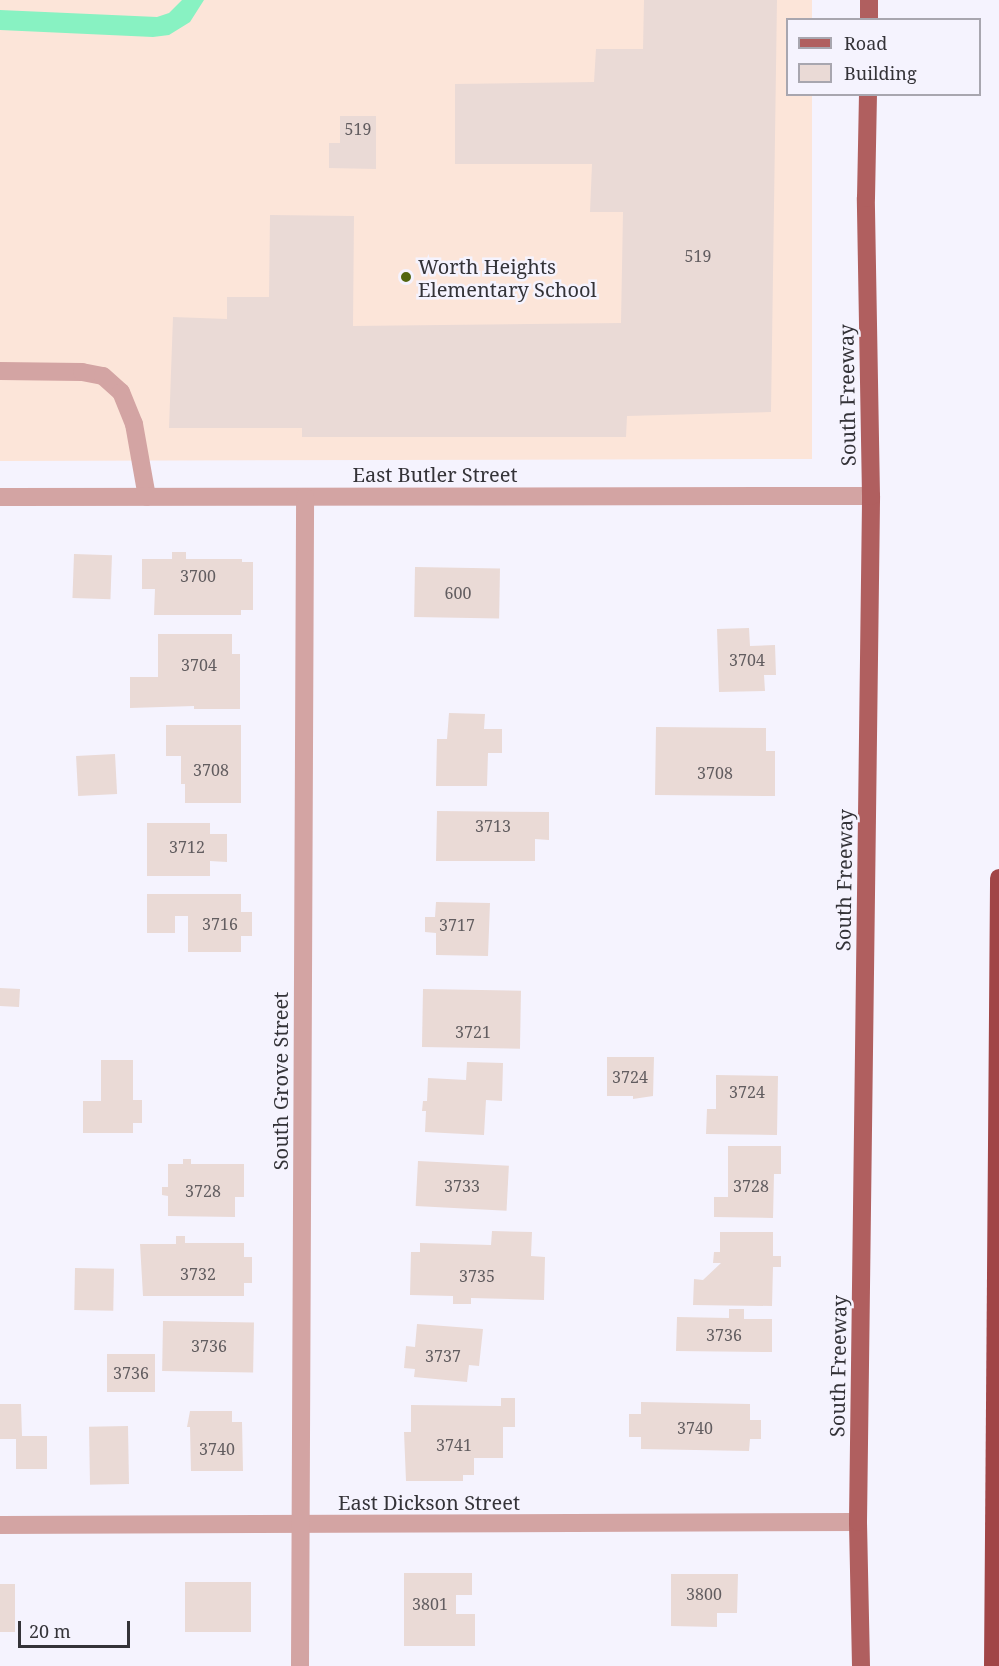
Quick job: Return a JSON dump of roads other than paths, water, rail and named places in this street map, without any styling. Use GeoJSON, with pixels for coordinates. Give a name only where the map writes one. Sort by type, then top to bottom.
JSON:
{"type":"FeatureCollection","features":[{"type":"Feature","properties":{"kind":"highway"},"geometry":{"type":"LineString","coordinates":[[993,1666],[999,878]]}},
{"type":"Feature","properties":{"kind":"main road"},"geometry":{"type":"LineString","coordinates":[[869,0],[869,18]]}},
{"type":"Feature","properties":{"kind":"main road","name":"South Freeway"},"geometry":{"type":"LineString","coordinates":[[861,1666],[858,1522],[871,496],[866,198],[868,96]]}},
{"type":"Feature","properties":{"kind":"street"},"geometry":{"type":"LineString","coordinates":[[0,371],[82,372],[103,376],[121,392],[134,424],[147,497]]}},
{"type":"Feature","properties":{"kind":"street","name":"East Butler Street"},"geometry":{"type":"LineString","coordinates":[[0,497],[871,496]]}},
{"type":"Feature","properties":{"kind":"street","name":"South Grove Street"},"geometry":{"type":"LineString","coordinates":[[300,1666],[305,497]]}},
{"type":"Feature","properties":{"kind":"street","name":"East Dickson Street"},"geometry":{"type":"LineString","coordinates":[[0,1525],[300,1526],[858,1522]]}},
{"type":"Feature","properties":{"kind":"place","name":"Worth Heights Elementary School"},"geometry":{"type":"Point","coordinates":[406,277]}}]}
